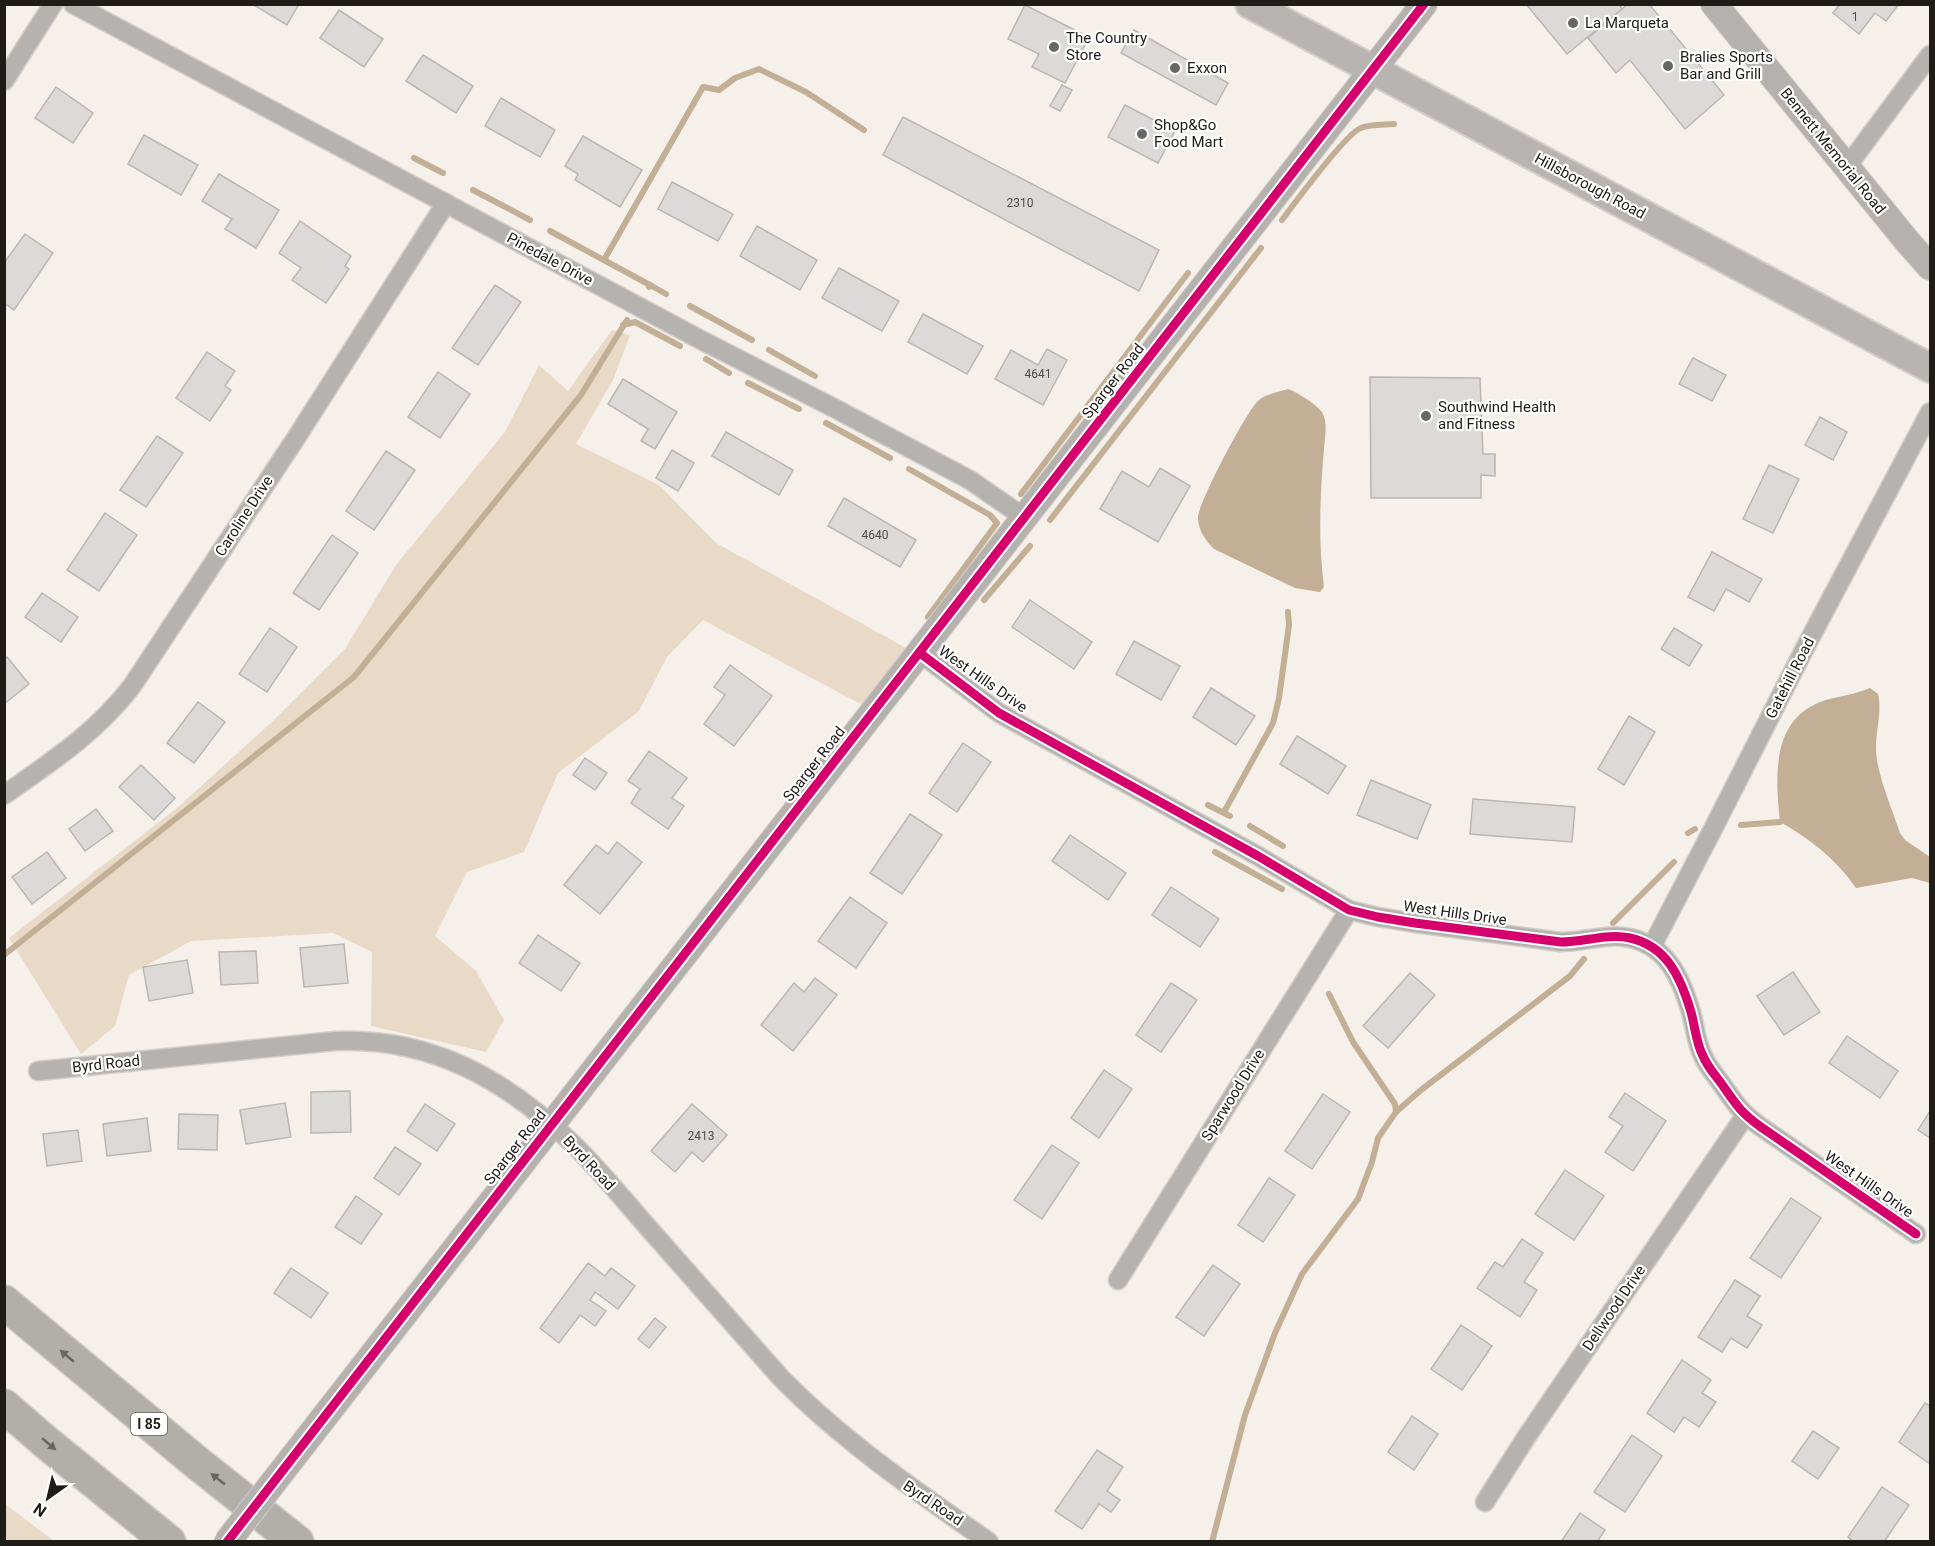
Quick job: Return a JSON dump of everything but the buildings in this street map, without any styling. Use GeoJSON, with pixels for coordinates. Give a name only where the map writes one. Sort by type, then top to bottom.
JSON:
{"type":"FeatureCollection","features":[{"type":"Feature","properties":{"kind":"highway","name":"I 85"},"geometry":{"type":"LineString","coordinates":[[4,1302],[196,1462],[297,1542]]}},
{"type":"Feature","properties":{"kind":"highway"},"geometry":{"type":"LineString","coordinates":[[4,1406],[169,1542]]}},
{"type":"Feature","properties":{"kind":"main road","name":"Hillsborough Road"},"geometry":{"type":"LineString","coordinates":[[1250,4],[1930,368]]}},
{"type":"Feature","properties":{"kind":"street"},"geometry":{"type":"LineString","coordinates":[[4,81],[53,4]]}},
{"type":"Feature","properties":{"kind":"street","name":"Pinedale Drive"},"geometry":{"type":"LineString","coordinates":[[73,4],[703,341],[970,480],[1025,518]]}},
{"type":"Feature","properties":{"kind":"street","name":"Sparger Road"},"geometry":{"type":"LineString","coordinates":[[227,1542],[1424,4]]}},
{"type":"Feature","properties":{"kind":"street","name":"Bennett Memorial Road"},"geometry":{"type":"LineString","coordinates":[[1714,4],[1846,168],[1930,267]]}},
{"type":"Feature","properties":{"kind":"street"},"geometry":{"type":"LineString","coordinates":[[1846,168],[1930,54]]}},
{"type":"Feature","properties":{"kind":"street","name":"Caroline Drive"},"geometry":{"type":"LineString","coordinates":[[4,795],[52,763],[100,724],[132,686],[298,435],[446,203]]}},
{"type":"Feature","properties":{"kind":"street","name":"Gatehill Road"},"geometry":{"type":"LineString","coordinates":[[1652,946],[1812,633],[1930,412]]}},
{"type":"Feature","properties":{"kind":"street","name":"West Hills Drive"},"geometry":{"type":"LineString","coordinates":[[920,653],[999,713],[1258,856],[1349,910],[1415,923],[1561,942],[1618,937],[1629,938],[1652,946],[1670,963],[1683,990],[1703,1056],[1735,1105],[1745,1116],[1916,1234]]}},
{"type":"Feature","properties":{"kind":"street","name":"Sparwood Drive"},"geometry":{"type":"LineString","coordinates":[[1118,1280],[1349,910]]}},
{"type":"Feature","properties":{"kind":"street","name":"Byrd Road"},"geometry":{"type":"LineString","coordinates":[[38,1071],[360,1040],[393,1043],[443,1056],[469,1069],[527,1105],[575,1145],[805,1403],[875,1462],[934,1506],[989,1542]]}},
{"type":"Feature","properties":{"kind":"street","name":"Dellwood Drive"},"geometry":{"type":"LineString","coordinates":[[1485,1502],[1527,1436],[1745,1116]]}},
{"type":"Feature","properties":{"kind":"shaded area"},"geometry":{"type":"Polygon","coordinates":[[[612,330],[630,335],[613,380],[576,444],[659,485],[716,543],[908,649],[866,707],[703,620],[667,657],[639,711],[558,773],[524,852],[467,872],[435,936],[476,971],[504,1020],[486,1052],[371,1026],[372,952],[333,933],[191,941],[129,975],[115,1026],[81,1054],[9,938],[177,808],[274,720],[345,649],[396,565],[505,432],[539,365],[568,391],[612,330]]]}},
{"type":"Feature","properties":{"kind":"shaded area"},"geometry":{"type":"Polygon","coordinates":[[[1288,389],[1315,405],[1322,412],[1325,420],[1320,518],[1324,587],[1320,592],[1295,588],[1214,549],[1203,534],[1198,522],[1200,508],[1214,477],[1252,409],[1264,397],[1288,389]]]}},
{"type":"Feature","properties":{"kind":"shaded area"},"geometry":{"type":"Polygon","coordinates":[[[1870,688],[1878,694],[1876,751],[1884,787],[1900,833],[1905,840],[1930,857],[1930,883],[1912,878],[1856,888],[1822,850],[1780,822],[1778,767],[1786,734],[1795,720],[1808,708],[1826,700],[1870,688]]]}},
{"type":"Feature","properties":{"kind":"shaded area"},"geometry":{"type":"Polygon","coordinates":[[[5,1504],[54,1541],[5,1541],[5,1504]]]}},
{"type":"Feature","properties":{"kind":"waterway"},"geometry":{"type":"LineString","coordinates":[[604,260],[703,87],[719,90],[735,78],[759,69],[806,92],[864,130]]}},
{"type":"Feature","properties":{"kind":"waterway"},"geometry":{"type":"LineString","coordinates":[[1282,220],[1320,170],[1354,133],[1369,126],[1394,124]]}},
{"type":"Feature","properties":{"kind":"waterway"},"geometry":{"type":"LineString","coordinates":[[414,158],[443,173]]}},
{"type":"Feature","properties":{"kind":"waterway"},"geometry":{"type":"LineString","coordinates":[[473,190],[530,220]]}},
{"type":"Feature","properties":{"kind":"waterway"},"geometry":{"type":"LineString","coordinates":[[550,231],[650,285],[649,287]]}},
{"type":"Feature","properties":{"kind":"waterway"},"geometry":{"type":"LineString","coordinates":[[1050,520],[1261,248]]}},
{"type":"Feature","properties":{"kind":"waterway"},"geometry":{"type":"LineString","coordinates":[[1021,494],[1188,273]]}},
{"type":"Feature","properties":{"kind":"waterway"},"geometry":{"type":"LineString","coordinates":[[650,285],[666,294]]}},
{"type":"Feature","properties":{"kind":"waterway"},"geometry":{"type":"LineString","coordinates":[[690,306],[752,340]]}},
{"type":"Feature","properties":{"kind":"waterway"},"geometry":{"type":"LineString","coordinates":[[4,955],[354,677],[581,395],[627,320]]}},
{"type":"Feature","properties":{"kind":"waterway"},"geometry":{"type":"LineString","coordinates":[[623,325],[635,322],[680,346]]}},
{"type":"Feature","properties":{"kind":"waterway"},"geometry":{"type":"LineString","coordinates":[[769,350],[815,376]]}},
{"type":"Feature","properties":{"kind":"waterway"},"geometry":{"type":"LineString","coordinates":[[706,359],[729,373]]}},
{"type":"Feature","properties":{"kind":"waterway"},"geometry":{"type":"LineString","coordinates":[[748,383],[799,409]]}},
{"type":"Feature","properties":{"kind":"waterway"},"geometry":{"type":"LineString","coordinates":[[826,423],[890,458]]}},
{"type":"Feature","properties":{"kind":"waterway"},"geometry":{"type":"LineString","coordinates":[[909,469],[990,515],[997,523],[928,617]]}},
{"type":"Feature","properties":{"kind":"waterway"},"geometry":{"type":"LineString","coordinates":[[984,600],[1030,546]]}},
{"type":"Feature","properties":{"kind":"waterway"},"geometry":{"type":"LineString","coordinates":[[1224,812],[1273,723],[1279,698],[1289,625],[1288,612]]}},
{"type":"Feature","properties":{"kind":"waterway"},"geometry":{"type":"LineString","coordinates":[[1208,805],[1230,816]]}},
{"type":"Feature","properties":{"kind":"waterway"},"geometry":{"type":"LineString","coordinates":[[1741,825],[1780,822]]}},
{"type":"Feature","properties":{"kind":"waterway"},"geometry":{"type":"LineString","coordinates":[[1250,826],[1283,846]]}},
{"type":"Feature","properties":{"kind":"waterway"},"geometry":{"type":"LineString","coordinates":[[1688,833],[1695,829]]}},
{"type":"Feature","properties":{"kind":"waterway"},"geometry":{"type":"LineString","coordinates":[[1215,852],[1282,889]]}},
{"type":"Feature","properties":{"kind":"waterway"},"geometry":{"type":"LineString","coordinates":[[1613,923],[1674,862]]}},
{"type":"Feature","properties":{"kind":"waterway"},"geometry":{"type":"LineString","coordinates":[[1212,1542],[1245,1415],[1275,1333],[1302,1274],[1358,1199],[1378,1138],[1396,1112],[1421,1090],[1570,976],[1584,959]]}},
{"type":"Feature","properties":{"kind":"waterway"},"geometry":{"type":"LineString","coordinates":[[1329,994],[1353,1042],[1395,1104],[1396,1112]]}},
{"type":"Feature","properties":{"kind":"cycle path"},"geometry":{"type":"LineString","coordinates":[[227,1542],[1424,4]]}},
{"type":"Feature","properties":{"kind":"cycle path"},"geometry":{"type":"LineString","coordinates":[[920,653],[999,713],[1258,856],[1349,910],[1415,923],[1561,942],[1622,937],[1643,942],[1654,948],[1671,965],[1677,976],[1691,1012],[1699,1046],[1705,1060],[1743,1112],[1761,1127],[1916,1234]]}},
{"type":"Feature","properties":{"kind":"place","name":"La Marqueta"},"geometry":{"type":"Point","coordinates":[1573,23]}},
{"type":"Feature","properties":{"kind":"place","name":"The Country Store"},"geometry":{"type":"Point","coordinates":[1054,47]}},
{"type":"Feature","properties":{"kind":"place","name":"Bralies Sports Bar and Grill"},"geometry":{"type":"Point","coordinates":[1668,66]}},
{"type":"Feature","properties":{"kind":"place","name":"Exxon"},"geometry":{"type":"Point","coordinates":[1175,68]}},
{"type":"Feature","properties":{"kind":"place","name":"Shop&Go Food Mart"},"geometry":{"type":"Point","coordinates":[1142,134]}},
{"type":"Feature","properties":{"kind":"place","name":"Southwind Health and Fitness"},"geometry":{"type":"Point","coordinates":[1426,416]}}]}
